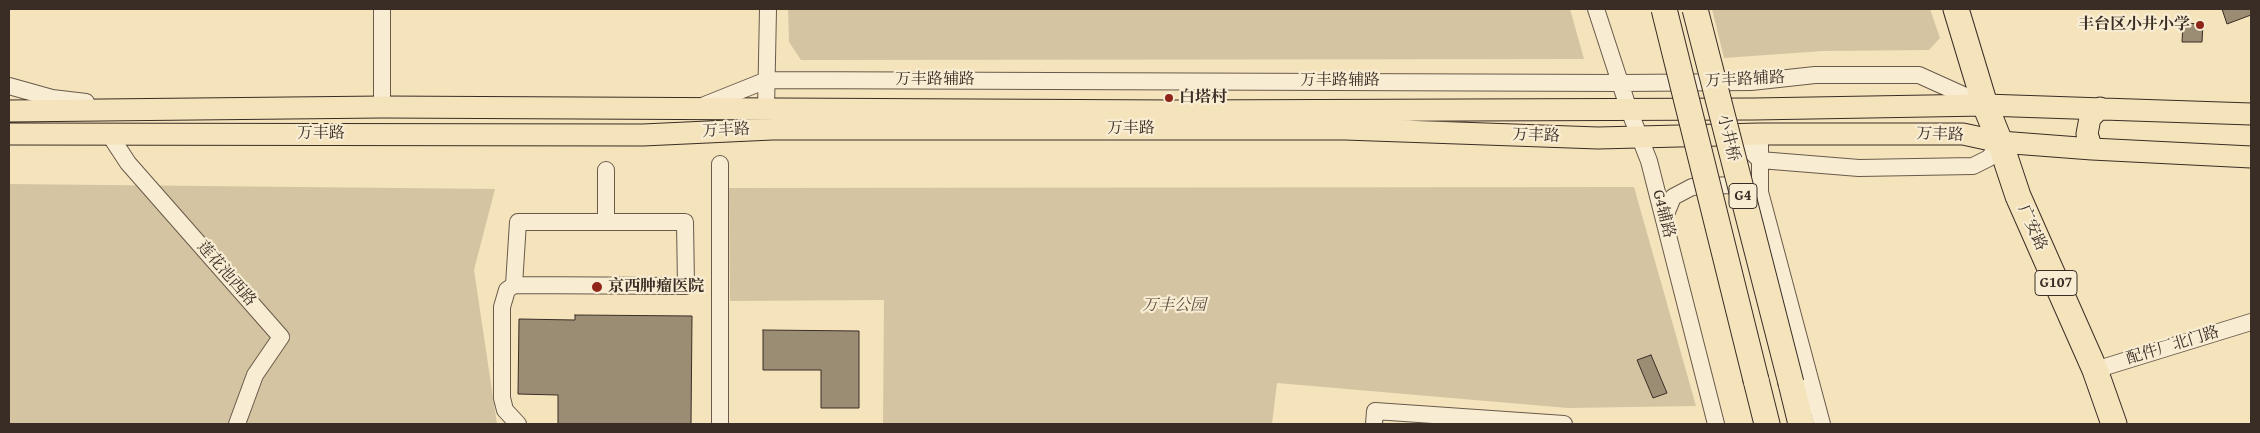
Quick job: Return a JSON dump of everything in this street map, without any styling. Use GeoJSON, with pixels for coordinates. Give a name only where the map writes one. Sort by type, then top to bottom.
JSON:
{"type":"FeatureCollection","features":[{"type":"Feature","properties":{"kind":"highway","name":"小井桥"},"geometry":{"type":"LineString","coordinates":[[1664,9],[1767,424]]}},
{"type":"Feature","properties":{"kind":"highway","name":"小井桥"},"geometry":{"type":"LineString","coordinates":[[1695,9],[1801,424]]}},
{"type":"Feature","properties":{"kind":"highway","name":"G107"},"geometry":{"type":"LineString","coordinates":[[1956,9],[1985,105],[2000,142]]}},
{"type":"Feature","properties":{"kind":"highway","name":"广安路"},"geometry":{"type":"LineString","coordinates":[[2000,142],[2018,196],[2094,370],[2114,424]]}},
{"type":"Feature","properties":{"kind":"main road","name":"万丰路"},"geometry":{"type":"LineString","coordinates":[[9,111],[382,107],[694,110],[1629,110],[1985,105],[2251,114]]}},
{"type":"Feature","properties":{"kind":"main road"},"geometry":{"type":"LineString","coordinates":[[2092,149],[2087,134],[2090,118],[2100,108]]}},
{"type":"Feature","properties":{"kind":"main road","name":"万丰路"},"geometry":{"type":"LineString","coordinates":[[9,134],[643,135],[772,129],[1345,129],[1588,138],[1760,134],[1963,134],[2000,142],[2251,157]]}},
{"type":"Feature","properties":{"kind":"street"},"geometry":{"type":"LineString","coordinates":[[382,9],[382,107]]}},
{"type":"Feature","properties":{"kind":"street"},"geometry":{"type":"LineString","coordinates":[[766,110],[768,9]]}},
{"type":"Feature","properties":{"kind":"street","name":"G4辅路"},"geometry":{"type":"LineString","coordinates":[[1596,9],[1629,110],[1649,161],[1716,424]]}},
{"type":"Feature","properties":{"kind":"street","name":"万丰路辅路"},"geometry":{"type":"LineString","coordinates":[[694,110],[767,80],[1233,80],[1620,83],[1751,82],[1815,75],[1919,76],[1985,105]]}},
{"type":"Feature","properties":{"kind":"street"},"geometry":{"type":"LineString","coordinates":[[9,86],[52,98],[138,109]]}},
{"type":"Feature","properties":{"kind":"street","name":"莲花池西路"},"geometry":{"type":"LineString","coordinates":[[109,134],[128,163],[281,337],[255,375],[237,424]]}},
{"type":"Feature","properties":{"kind":"street"},"geometry":{"type":"LineString","coordinates":[[1760,134],[1760,192],[1822,424]]}},
{"type":"Feature","properties":{"kind":"street"},"geometry":{"type":"LineString","coordinates":[[1733,135],[1760,160],[1859,168],[1973,166],[1989,158],[2000,142]]}},
{"type":"Feature","properties":{"kind":"street"},"geometry":{"type":"LineString","coordinates":[[720,164],[720,424]]}},
{"type":"Feature","properties":{"kind":"street"},"geometry":{"type":"LineString","coordinates":[[606,170],[606,222]]}},
{"type":"Feature","properties":{"kind":"street"},"geometry":{"type":"LineString","coordinates":[[1664,219],[1673,197],[1692,187],[1731,185],[1760,192]]}},
{"type":"Feature","properties":{"kind":"street"},"geometry":{"type":"LineString","coordinates":[[514,286],[518,222],[686,222],[686,286],[514,286],[506,290],[502,307],[502,398],[505,410],[518,424]]}},
{"type":"Feature","properties":{"kind":"street","name":"配件厂北门路"},"geometry":{"type":"LineString","coordinates":[[2094,370],[2251,322]]}},
{"type":"Feature","properties":{"kind":"street"},"geometry":{"type":"LineString","coordinates":[[1374,424],[1375,411],[1564,424]]}},
{"type":"Feature","properties":{"kind":"green space"},"geometry":{"type":"Polygon","coordinates":[[[788,9],[1570,9],[1584,59],[801,60],[789,42],[788,9]]]}},
{"type":"Feature","properties":{"kind":"green space"},"geometry":{"type":"Polygon","coordinates":[[[1712,9],[1930,9],[1940,38],[1929,50],[1823,51],[1724,58],[1712,9]]]}},
{"type":"Feature","properties":{"kind":"green space"},"geometry":{"type":"Polygon","coordinates":[[[9,184],[495,189],[474,270],[497,424],[9,424],[9,184]]]}},
{"type":"Feature","properties":{"kind":"green space","name":"万丰公园"},"geometry":{"type":"Polygon","coordinates":[[[1634,187],[1696,406],[1568,408],[1277,383],[1272,424],[883,424],[884,300],[730,301],[729,188],[1634,187]]]}},
{"type":"Feature","properties":{"kind":"building"},"geometry":{"type":"Polygon","coordinates":[[[2222,9],[2251,9],[2251,15],[2227,24],[2222,9]]]}},
{"type":"Feature","properties":{"kind":"building"},"geometry":{"type":"Polygon","coordinates":[[[2183,23],[2203,24],[2202,42],[2182,42],[2183,23]]]}},
{"type":"Feature","properties":{"kind":"building"},"geometry":{"type":"Polygon","coordinates":[[[575,315],[692,316],[691,424],[558,424],[558,395],[518,394],[519,319],[575,320],[575,315]]]}},
{"type":"Feature","properties":{"kind":"building"},"geometry":{"type":"Polygon","coordinates":[[[763,330],[859,331],[859,408],[821,408],[821,370],[763,370],[763,330]]]}},
{"type":"Feature","properties":{"kind":"building"},"geometry":{"type":"Polygon","coordinates":[[[1651,355],[1667,393],[1653,398],[1637,360],[1651,355]]]}},
{"type":"Feature","properties":{"kind":"place","name":"丰台区小井小学"},"geometry":{"type":"Point","coordinates":[2200,25]}},
{"type":"Feature","properties":{"kind":"place","name":"白塔村"},"geometry":{"type":"Point","coordinates":[1169,98]}},
{"type":"Feature","properties":{"kind":"place","name":"京西肿瘤医院"},"geometry":{"type":"Point","coordinates":[597,287]}}]}
